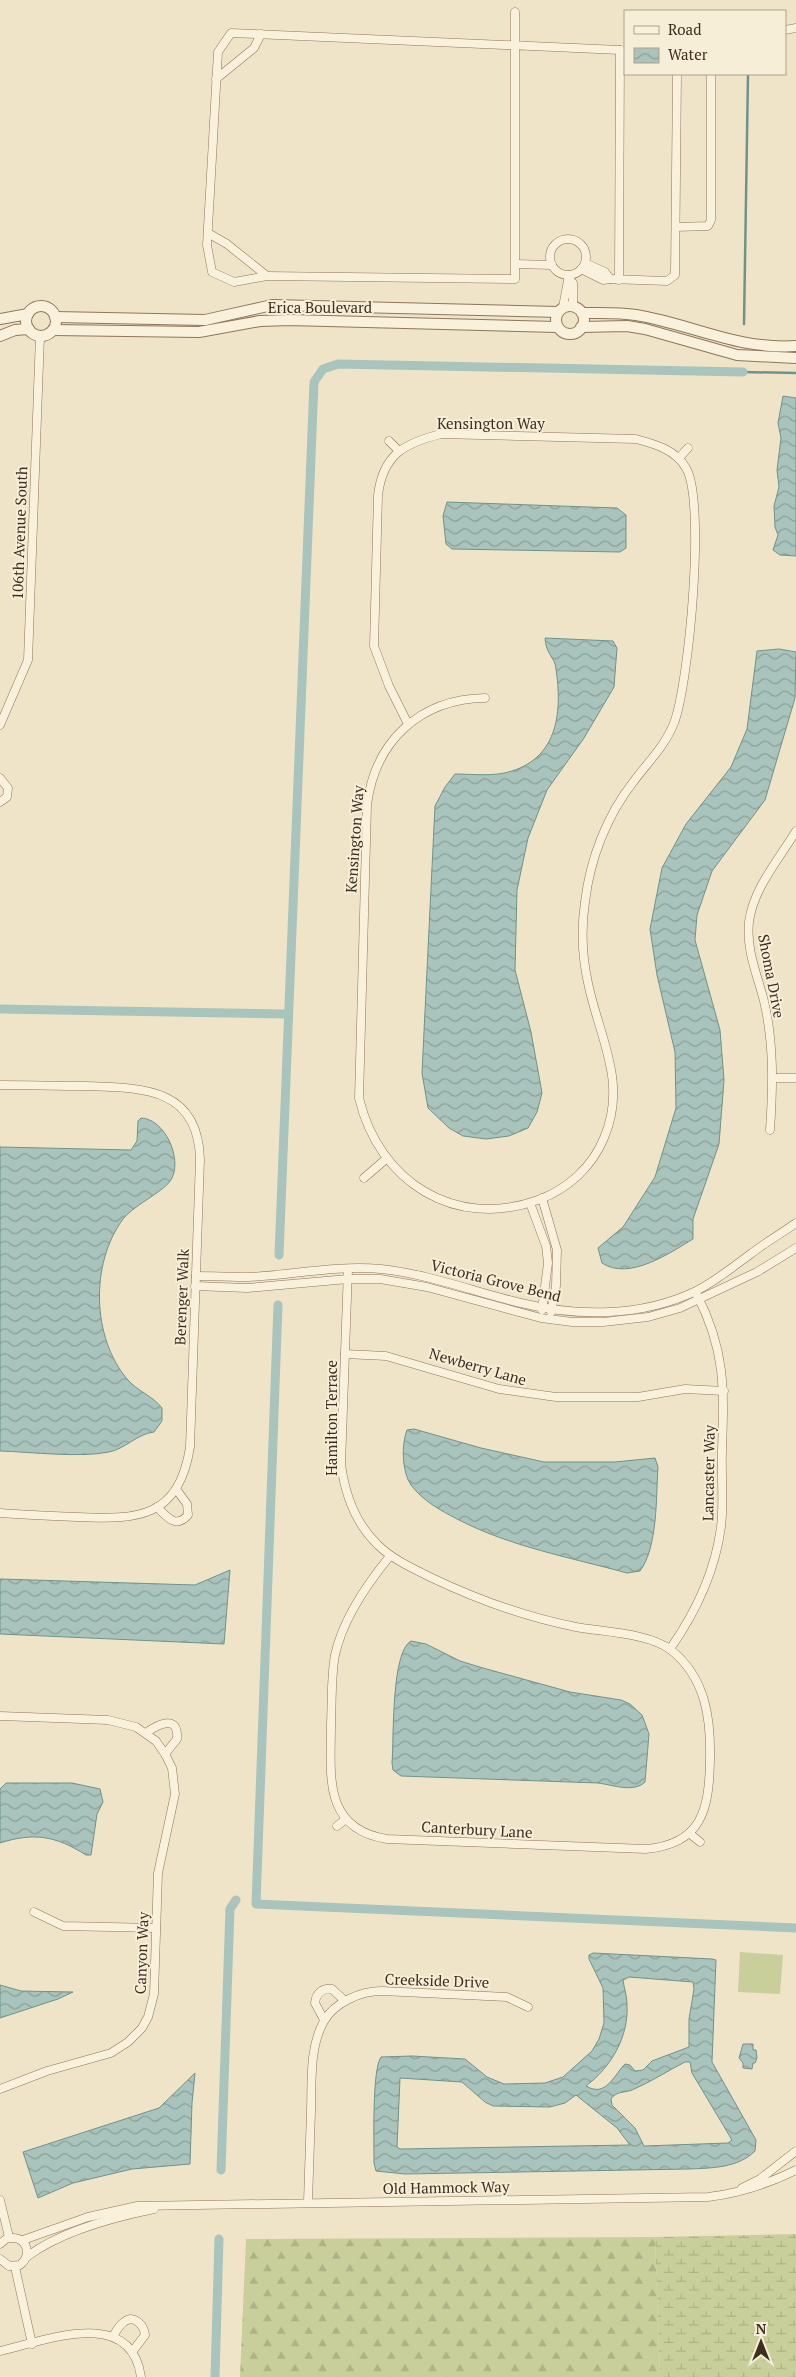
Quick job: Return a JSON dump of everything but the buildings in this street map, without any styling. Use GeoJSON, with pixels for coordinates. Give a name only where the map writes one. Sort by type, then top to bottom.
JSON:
{"type":"FeatureCollection","features":[{"type":"Feature","properties":{"kind":"street"},"geometry":{"type":"LineString","coordinates":[[516,12],[515,46],[516,279],[267,276],[234,282],[212,272],[207,245],[218,52],[231,33],[515,46],[622,50],[619,280]]}},
{"type":"Feature","properties":{"kind":"street"},"geometry":{"type":"LineString","coordinates":[[216,79],[254,48],[262,34]]}},
{"type":"Feature","properties":{"kind":"street"},"geometry":{"type":"LineString","coordinates":[[583,266],[602,280],[667,281],[675,275],[678,75]]}},
{"type":"Feature","properties":{"kind":"street"},"geometry":{"type":"LineString","coordinates":[[676,227],[708,226],[711,220],[711,75]]}},
{"type":"Feature","properties":{"kind":"street"},"geometry":{"type":"LineString","coordinates":[[208,233],[227,244],[267,276]]}},
{"type":"Feature","properties":{"kind":"street"},"geometry":{"type":"LineString","coordinates":[[583,266],[569,277],[556,318],[558,327],[569,334],[578,331],[582,327],[582,314],[574,306],[573,283],[569,277],[560,273],[552,265],[550,259],[553,248],[562,240],[567,239],[579,243],[585,252],[583,266]]}},
{"type":"Feature","properties":{"kind":"street"},"geometry":{"type":"LineString","coordinates":[[516,264],[552,265]]}},
{"type":"Feature","properties":{"kind":"street","name":"Erica Boulevard"},"geometry":{"type":"LineString","coordinates":[[55,317],[205,320],[272,306],[560,310]]}},
{"type":"Feature","properties":{"kind":"street"},"geometry":{"type":"LineString","coordinates":[[560,310],[574,306]]}},
{"type":"Feature","properties":{"kind":"street"},"geometry":{"type":"LineString","coordinates":[[0,319],[28,314],[35,308],[45,307],[55,317],[52,330],[40,336],[28,328],[15,330],[0,336]]}},
{"type":"Feature","properties":{"kind":"street"},"geometry":{"type":"LineString","coordinates":[[28,314],[28,328]]}},
{"type":"Feature","properties":{"kind":"street"},"geometry":{"type":"LineString","coordinates":[[582,314],[634,315],[736,342],[753,345],[796,346]]}},
{"type":"Feature","properties":{"kind":"street","name":"Erica Boulevard"},"geometry":{"type":"LineString","coordinates":[[52,330],[199,332],[260,321],[289,320],[558,327]]}},
{"type":"Feature","properties":{"kind":"street"},"geometry":{"type":"LineString","coordinates":[[582,327],[627,326],[645,329],[737,355],[796,358]]}},
{"type":"Feature","properties":{"kind":"street","name":"106th Avenue South"},"geometry":{"type":"LineString","coordinates":[[0,725],[28,660],[40,336]]}},
{"type":"Feature","properties":{"kind":"street","name":"Kensington Way"},"geometry":{"type":"LineString","coordinates":[[398,450],[416,440],[441,434],[636,439],[659,445],[679,458],[686,466],[693,485],[695,535],[691,615],[678,710],[666,739],[632,783],[607,823],[591,868],[583,914],[584,961],[588,985],[613,1077],[612,1108],[604,1138],[588,1165],[565,1186],[530,1203],[505,1209],[488,1210],[455,1205],[424,1192],[397,1172],[386,1159],[369,1130],[359,1098],[367,804],[373,774],[379,760],[392,741],[408,724]]}},
{"type":"Feature","properties":{"kind":"street"},"geometry":{"type":"LineString","coordinates":[[389,441],[398,450],[383,473],[378,495],[374,646],[388,686],[408,724],[447,704],[485,698]]}},
{"type":"Feature","properties":{"kind":"street"},"geometry":{"type":"LineString","coordinates":[[679,458],[688,448]]}},
{"type":"Feature","properties":{"kind":"street"},"geometry":{"type":"LineString","coordinates":[[0,778],[7,784],[8,792],[0,802]]}},
{"type":"Feature","properties":{"kind":"street","name":"Shoma Drive"},"geometry":{"type":"LineString","coordinates":[[770,1130],[773,1078],[770,1039],[763,1000],[749,946],[749,922],[756,897],[796,831]]}},
{"type":"Feature","properties":{"kind":"street"},"geometry":{"type":"LineString","coordinates":[[773,1078],[796,1078]]}},
{"type":"Feature","properties":{"kind":"street","name":"Berenger Walk"},"geometry":{"type":"LineString","coordinates":[[0,1085],[146,1089],[171,1100],[182,1110],[191,1122],[199,1146],[190,1447],[187,1467],[176,1489],[157,1507],[137,1517],[116,1519],[0,1513]]}},
{"type":"Feature","properties":{"kind":"street"},"geometry":{"type":"LineString","coordinates":[[364,1178],[386,1159]]}},
{"type":"Feature","properties":{"kind":"street"},"geometry":{"type":"LineString","coordinates":[[541,1318],[556,1286],[557,1250],[542,1198]]}},
{"type":"Feature","properties":{"kind":"street"},"geometry":{"type":"LineString","coordinates":[[530,1203],[546,1246],[548,1263],[547,1308],[550,1319]]}},
{"type":"Feature","properties":{"kind":"street","name":"Victoria Grove Bend"},"geometry":{"type":"LineString","coordinates":[[196,1276],[248,1277],[348,1269],[380,1269],[418,1275],[522,1304],[582,1312],[628,1310],[653,1305],[695,1291],[796,1223]]}},
{"type":"Feature","properties":{"kind":"street","name":"Victoria Grove Bend"},"geometry":{"type":"LineString","coordinates":[[195,1286],[247,1288],[348,1279],[401,1282],[541,1318],[572,1322],[626,1320],[672,1310],[699,1299],[757,1272],[796,1248]]}},
{"type":"Feature","properties":{"kind":"street","name":"Hamilton Terrace"},"geometry":{"type":"LineString","coordinates":[[348,1269],[343,1480],[349,1502],[359,1522],[373,1540],[390,1556],[449,1586],[511,1610],[574,1627],[640,1638],[670,1649]]}},
{"type":"Feature","properties":{"kind":"street","name":"Lancaster Way"},"geometry":{"type":"LineString","coordinates":[[670,1649],[690,1618],[704,1591],[717,1548],[721,1525],[724,1391],[722,1366],[717,1341],[695,1291]]}},
{"type":"Feature","properties":{"kind":"street","name":"Newberry Lane"},"geometry":{"type":"LineString","coordinates":[[345,1354],[386,1356],[406,1360],[499,1389],[556,1398],[622,1398],[685,1389],[724,1391]]}},
{"type":"Feature","properties":{"kind":"street"},"geometry":{"type":"LineString","coordinates":[[157,1507],[170,1520],[183,1521],[188,1515],[188,1508],[176,1489]]}},
{"type":"Feature","properties":{"kind":"street","name":"Canterbury Lane"},"geometry":{"type":"LineString","coordinates":[[390,1556],[359,1599],[342,1634],[335,1655],[331,1788],[334,1799],[346,1819],[364,1833],[375,1837],[473,1843],[646,1849],[669,1845],[689,1833],[700,1820],[707,1804],[710,1723],[707,1708],[697,1682],[670,1649]]}},
{"type":"Feature","properties":{"kind":"street","name":"Canyon Way"},"geometry":{"type":"LineString","coordinates":[[0,1716],[108,1720],[124,1723],[146,1733],[165,1754],[172,1768],[175,1794],[159,1862],[152,2004],[148,2017],[134,2037],[110,2053],[47,2070],[0,2089]]}},
{"type":"Feature","properties":{"kind":"street"},"geometry":{"type":"LineString","coordinates":[[146,1733],[158,1724],[168,1723],[176,1729],[177,1739],[165,1754]]}},
{"type":"Feature","properties":{"kind":"street"},"geometry":{"type":"LineString","coordinates":[[337,1826],[346,1819]]}},
{"type":"Feature","properties":{"kind":"street"},"geometry":{"type":"LineString","coordinates":[[689,1833],[700,1842]]}},
{"type":"Feature","properties":{"kind":"street"},"geometry":{"type":"LineString","coordinates":[[34,1912],[63,1926],[156,1928]]}},
{"type":"Feature","properties":{"kind":"street"},"geometry":{"type":"LineString","coordinates":[[324,2020],[315,2003],[318,1993],[332,1988],[345,2002]]}},
{"type":"Feature","properties":{"kind":"street","name":"Creekside Drive"},"geometry":{"type":"LineString","coordinates":[[308,2202],[312,2058],[318,2034],[324,2020],[345,2002],[363,1994],[382,1991],[507,1997],[528,2007]]}},
{"type":"Feature","properties":{"kind":"street","name":"Old Hammock Way"},"geometry":{"type":"LineString","coordinates":[[787,2158],[796,2146]]}},
{"type":"Feature","properties":{"kind":"street","name":"Old Hammock Way"},"geometry":{"type":"LineString","coordinates":[[708,2197],[740,2189],[760,2179],[796,2151]]}},
{"type":"Feature","properties":{"kind":"street","name":"Old Hammock Way"},"geometry":{"type":"LineString","coordinates":[[22,2240],[116,2209],[137,2206],[708,2197],[754,2188],[796,2170]]}},
{"type":"Feature","properties":{"kind":"street"},"geometry":{"type":"LineString","coordinates":[[0,2200],[9,2238]]}},
{"type":"Feature","properties":{"kind":"street","name":"Old Hammock Way"},"geometry":{"type":"LineString","coordinates":[[15,2267],[20,2265],[37,2249],[102,2223],[140,2212],[184,2204]]}},
{"type":"Feature","properties":{"kind":"street"},"geometry":{"type":"LineString","coordinates":[[0,2244],[9,2238],[22,2240],[28,2250],[28,2256]]}},
{"type":"Feature","properties":{"kind":"street"},"geometry":{"type":"LineString","coordinates":[[0,2260],[9,2266],[15,2267],[32,2344]]}},
{"type":"Feature","properties":{"kind":"street"},"geometry":{"type":"LineString","coordinates":[[113,2336],[123,2322],[128,2320],[138,2321],[144,2330],[144,2335],[132,2352]]}},
{"type":"Feature","properties":{"kind":"street"},"geometry":{"type":"LineString","coordinates":[[0,2351],[82,2332],[93,2332],[113,2336],[125,2344],[132,2352],[141,2377]]}},
{"type":"Feature","properties":{"kind":"green space"},"geometry":{"type":"Polygon","coordinates":[[[740,1952],[783,1955],[780,1994],[738,1992],[740,1952]]]}},
{"type":"Feature","properties":{"kind":"green space"},"geometry":{"type":"Polygon","coordinates":[[[796,2234],[796,2377],[660,2377],[655,2237],[796,2234]]]}},
{"type":"Feature","properties":{"kind":"green space"},"geometry":{"type":"Polygon","coordinates":[[[655,2237],[660,2377],[240,2377],[246,2239],[655,2237]]]}},
{"type":"Feature","properties":{"kind":"water"},"geometry":{"type":"Polygon","coordinates":[[[783,396],[796,398],[796,556],[780,555],[773,550],[778,535],[775,527],[774,506],[779,487],[777,470],[781,438],[778,423],[783,396]]]}},
{"type":"Feature","properties":{"kind":"water"},"geometry":{"type":"Polygon","coordinates":[[[447,502],[617,508],[626,515],[626,548],[620,552],[452,549],[446,544],[443,516],[447,502]]]}},
{"type":"Feature","properties":{"kind":"water"},"geometry":{"type":"Polygon","coordinates":[[[545,638],[613,641],[617,648],[614,687],[584,738],[547,790],[528,838],[517,890],[515,970],[531,1032],[542,1093],[537,1112],[528,1128],[509,1136],[486,1139],[463,1136],[449,1128],[428,1108],[422,1073],[435,806],[445,787],[455,774],[491,775],[512,771],[528,764],[540,754],[548,743],[554,730],[557,715],[558,685],[554,661],[547,648],[545,638]]]}},
{"type":"Feature","properties":{"kind":"water"},"geometry":{"type":"Polygon","coordinates":[[[779,649],[796,652],[795,698],[765,800],[712,871],[697,915],[695,940],[720,1030],[724,1080],[719,1144],[693,1219],[693,1239],[649,1263],[624,1269],[613,1268],[602,1263],[598,1248],[623,1227],[655,1177],[676,1108],[675,1052],[657,975],[650,929],[662,868],[686,824],[731,767],[747,729],[757,651],[779,649]]]}},
{"type":"Feature","properties":{"kind":"water"},"geometry":{"type":"Polygon","coordinates":[[[141,1118],[150,1120],[164,1132],[173,1150],[175,1170],[169,1183],[128,1213],[112,1237],[105,1257],[101,1278],[100,1300],[102,1322],[107,1343],[115,1362],[135,1387],[162,1408],[162,1421],[154,1432],[148,1433],[109,1452],[70,1455],[0,1451],[0,1147],[131,1150],[137,1141],[138,1121],[141,1118]]]}},
{"type":"Feature","properties":{"kind":"water"},"geometry":{"type":"Polygon","coordinates":[[[414,1429],[481,1448],[544,1462],[615,1462],[655,1458],[658,1467],[655,1521],[646,1561],[640,1571],[627,1573],[498,1537],[477,1529],[438,1509],[416,1491],[408,1480],[403,1458],[404,1443],[407,1430],[414,1429]]]}},
{"type":"Feature","properties":{"kind":"water"},"geometry":{"type":"Polygon","coordinates":[[[230,1570],[224,1644],[0,1634],[0,1579],[195,1585],[230,1570]]]}},
{"type":"Feature","properties":{"kind":"water"},"geometry":{"type":"Polygon","coordinates":[[[411,1641],[426,1644],[460,1661],[483,1668],[570,1692],[621,1700],[630,1704],[642,1715],[649,1734],[645,1782],[629,1788],[598,1783],[401,1776],[393,1770],[392,1763],[395,1697],[400,1661],[405,1648],[411,1641]]]}},
{"type":"Feature","properties":{"kind":"water"},"geometry":{"type":"Polygon","coordinates":[[[6,1783],[72,1783],[100,1789],[103,1802],[97,1814],[91,1855],[86,1855],[55,1840],[44,1838],[24,1838],[0,1843],[0,1789],[6,1783]]]}},
{"type":"Feature","properties":{"kind":"water"},"geometry":{"type":"Polygon","coordinates":[[[593,1953],[716,1960],[712,2062],[756,2140],[755,2151],[748,2157],[733,2164],[698,2169],[405,2174],[376,2171],[374,2163],[375,2091],[378,2064],[381,2057],[412,2056],[465,2059],[487,2077],[504,2084],[545,2083],[563,2077],[592,2051],[599,2039],[604,2023],[603,1988],[589,1959],[589,1955],[593,1953]],[[629,1977],[623,1980],[627,2001],[625,2028],[617,2050],[603,2070],[586,2086],[593,2089],[599,2089],[609,2084],[625,2064],[630,2065],[635,2071],[643,2070],[652,2061],[689,2047],[689,2019],[694,1989],[693,1982],[629,1977]],[[685,2062],[639,2087],[615,2095],[611,2099],[612,2105],[635,2128],[644,2146],[728,2143],[732,2140],[692,2073],[690,2062],[685,2062]],[[400,2078],[397,2147],[400,2149],[630,2145],[617,2128],[576,2095],[565,2103],[550,2107],[493,2106],[485,2102],[462,2082],[400,2078]]]}},
{"type":"Feature","properties":{"kind":"water"},"geometry":{"type":"Polygon","coordinates":[[[0,1985],[21,1991],[73,1992],[58,1999],[0,2018],[0,1985]]]}},
{"type":"Feature","properties":{"kind":"water"},"geometry":{"type":"Polygon","coordinates":[[[743,2044],[753,2044],[753,2050],[756,2050],[757,2058],[755,2063],[753,2063],[752,2069],[743,2068],[743,2063],[739,2058],[743,2044]]]}},
{"type":"Feature","properties":{"kind":"water"},"geometry":{"type":"Polygon","coordinates":[[[195,2073],[190,2164],[132,2169],[73,2183],[38,2198],[23,2152],[159,2108],[195,2073]]]}},
{"type":"Feature","properties":{"kind":"waterway"},"geometry":{"type":"LineString","coordinates":[[744,324],[748,75]]}},
{"type":"Feature","properties":{"kind":"waterway"},"geometry":{"type":"LineString","coordinates":[[279,1255],[314,382],[323,369],[338,364],[743,372]]}},
{"type":"Feature","properties":{"kind":"waterway"},"geometry":{"type":"LineString","coordinates":[[743,372],[796,373]]}},
{"type":"Feature","properties":{"kind":"waterway"},"geometry":{"type":"LineString","coordinates":[[0,1009],[288,1014]]}},
{"type":"Feature","properties":{"kind":"waterway"},"geometry":{"type":"LineString","coordinates":[[278,1305],[256,1904],[796,1928]]}},
{"type":"Feature","properties":{"kind":"waterway"},"geometry":{"type":"LineString","coordinates":[[221,2170],[230,1909],[236,1900]]}},
{"type":"Feature","properties":{"kind":"waterway"},"geometry":{"type":"LineString","coordinates":[[215,2377],[219,2239]]}}]}
